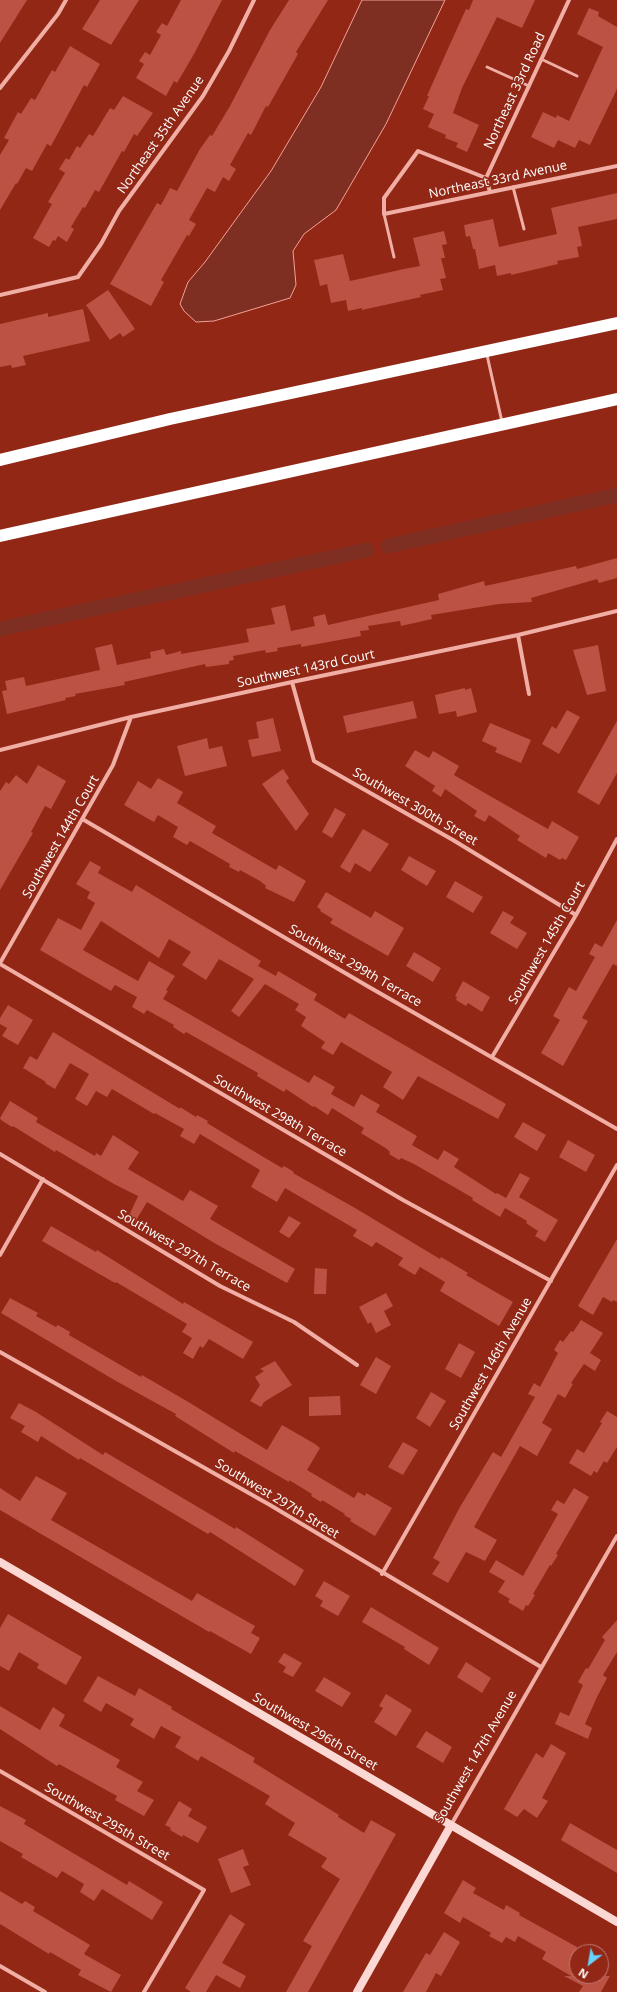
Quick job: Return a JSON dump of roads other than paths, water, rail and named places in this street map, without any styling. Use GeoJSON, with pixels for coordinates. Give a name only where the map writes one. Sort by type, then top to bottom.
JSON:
{"type":"FeatureCollection","features":[{"type":"Feature","properties":{"kind":"highway"},"geometry":{"type":"LineString","coordinates":[[0,460],[170,419],[617,323]]}},
{"type":"Feature","properties":{"kind":"highway"},"geometry":{"type":"LineString","coordinates":[[0,536],[617,399]]}},
{"type":"Feature","properties":{"kind":"street"},"geometry":{"type":"LineString","coordinates":[[0,88],[58,14],[66,0]]}},
{"type":"Feature","properties":{"kind":"street","name":"Northeast 35th Avenue"},"geometry":{"type":"LineString","coordinates":[[0,295],[78,277],[102,244],[118,211],[203,96],[229,51],[254,0]]}},
{"type":"Feature","properties":{"kind":"street","name":"Northeast 33rd Road"},"geometry":{"type":"LineString","coordinates":[[486,178],[569,0]]}},
{"type":"Feature","properties":{"kind":"street"},"geometry":{"type":"LineString","coordinates":[[384,214],[384,198],[418,151],[486,178],[490,192]]}},
{"type":"Feature","properties":{"kind":"street","name":"Northeast 33rd Avenue"},"geometry":{"type":"LineString","coordinates":[[384,214],[617,166]]}},
{"type":"Feature","properties":{"kind":"street","name":"Southwest 143rd Court"},"geometry":{"type":"LineString","coordinates":[[0,750],[131,718],[292,682],[518,636],[617,611]]}},
{"type":"Feature","properties":{"kind":"street"},"geometry":{"type":"LineString","coordinates":[[518,636],[529,694]]}},
{"type":"Feature","properties":{"kind":"street","name":"Southwest 300th Street"},"geometry":{"type":"LineString","coordinates":[[292,682],[314,761],[453,840],[576,915]]}},
{"type":"Feature","properties":{"kind":"street","name":"Southwest 144th Court"},"geometry":{"type":"LineString","coordinates":[[0,963],[84,820],[113,765],[131,718]]}},
{"type":"Feature","properties":{"kind":"street","name":"Southwest 299th Terrace"},"geometry":{"type":"LineString","coordinates":[[84,820],[617,1129]]}},
{"type":"Feature","properties":{"kind":"street","name":"Southwest 145th Court"},"geometry":{"type":"LineString","coordinates":[[492,1057],[576,915],[617,839]]}},
{"type":"Feature","properties":{"kind":"street","name":"Southwest 298th Terrace"},"geometry":{"type":"LineString","coordinates":[[0,963],[403,1200],[551,1281]]}},
{"type":"Feature","properties":{"kind":"street","name":"Southwest 297th Terrace"},"geometry":{"type":"LineString","coordinates":[[0,1154],[220,1286],[294,1322],[356,1365]]}},
{"type":"Feature","properties":{"kind":"street","name":"Southwest 146th Avenue"},"geometry":{"type":"LineString","coordinates":[[382,1574],[617,1165]]}},
{"type":"Feature","properties":{"kind":"street"},"geometry":{"type":"LineString","coordinates":[[0,1255],[43,1179]]}},
{"type":"Feature","properties":{"kind":"street","name":"Southwest 297th Street"},"geometry":{"type":"LineString","coordinates":[[0,1352],[270,1505],[382,1574],[541,1667]]}},
{"type":"Feature","properties":{"kind":"street","name":"Southwest 147th Avenue"},"geometry":{"type":"LineString","coordinates":[[357,1992],[617,1536]]}},
{"type":"Feature","properties":{"kind":"street","name":"Southwest 296th Street"},"geometry":{"type":"LineString","coordinates":[[0,1562],[617,1922]]}},
{"type":"Feature","properties":{"kind":"street","name":"Southwest 295th Street"},"geometry":{"type":"LineString","coordinates":[[0,1771],[204,1890],[144,1992]]}},
{"type":"Feature","properties":{"kind":"street"},"geometry":{"type":"LineString","coordinates":[[0,1966],[45,1992]]}},
{"type":"Feature","properties":{"kind":"lane"},"geometry":{"type":"LineString","coordinates":[[541,59],[577,76]]}},
{"type":"Feature","properties":{"kind":"lane"},"geometry":{"type":"LineString","coordinates":[[486,66],[529,86]]}},
{"type":"Feature","properties":{"kind":"lane"},"geometry":{"type":"LineString","coordinates":[[513,187],[524,229]]}},
{"type":"Feature","properties":{"kind":"lane"},"geometry":{"type":"LineString","coordinates":[[384,214],[394,257]]}},
{"type":"Feature","properties":{"kind":"lane"},"geometry":{"type":"LineString","coordinates":[[486,351],[502,424]]}},
{"type":"Feature","properties":{"kind":"waterway"},"geometry":{"type":"LineString","coordinates":[[388,546],[617,495]]}},
{"type":"Feature","properties":{"kind":"waterway"},"geometry":{"type":"LineString","coordinates":[[0,629],[367,550]]}}]}
